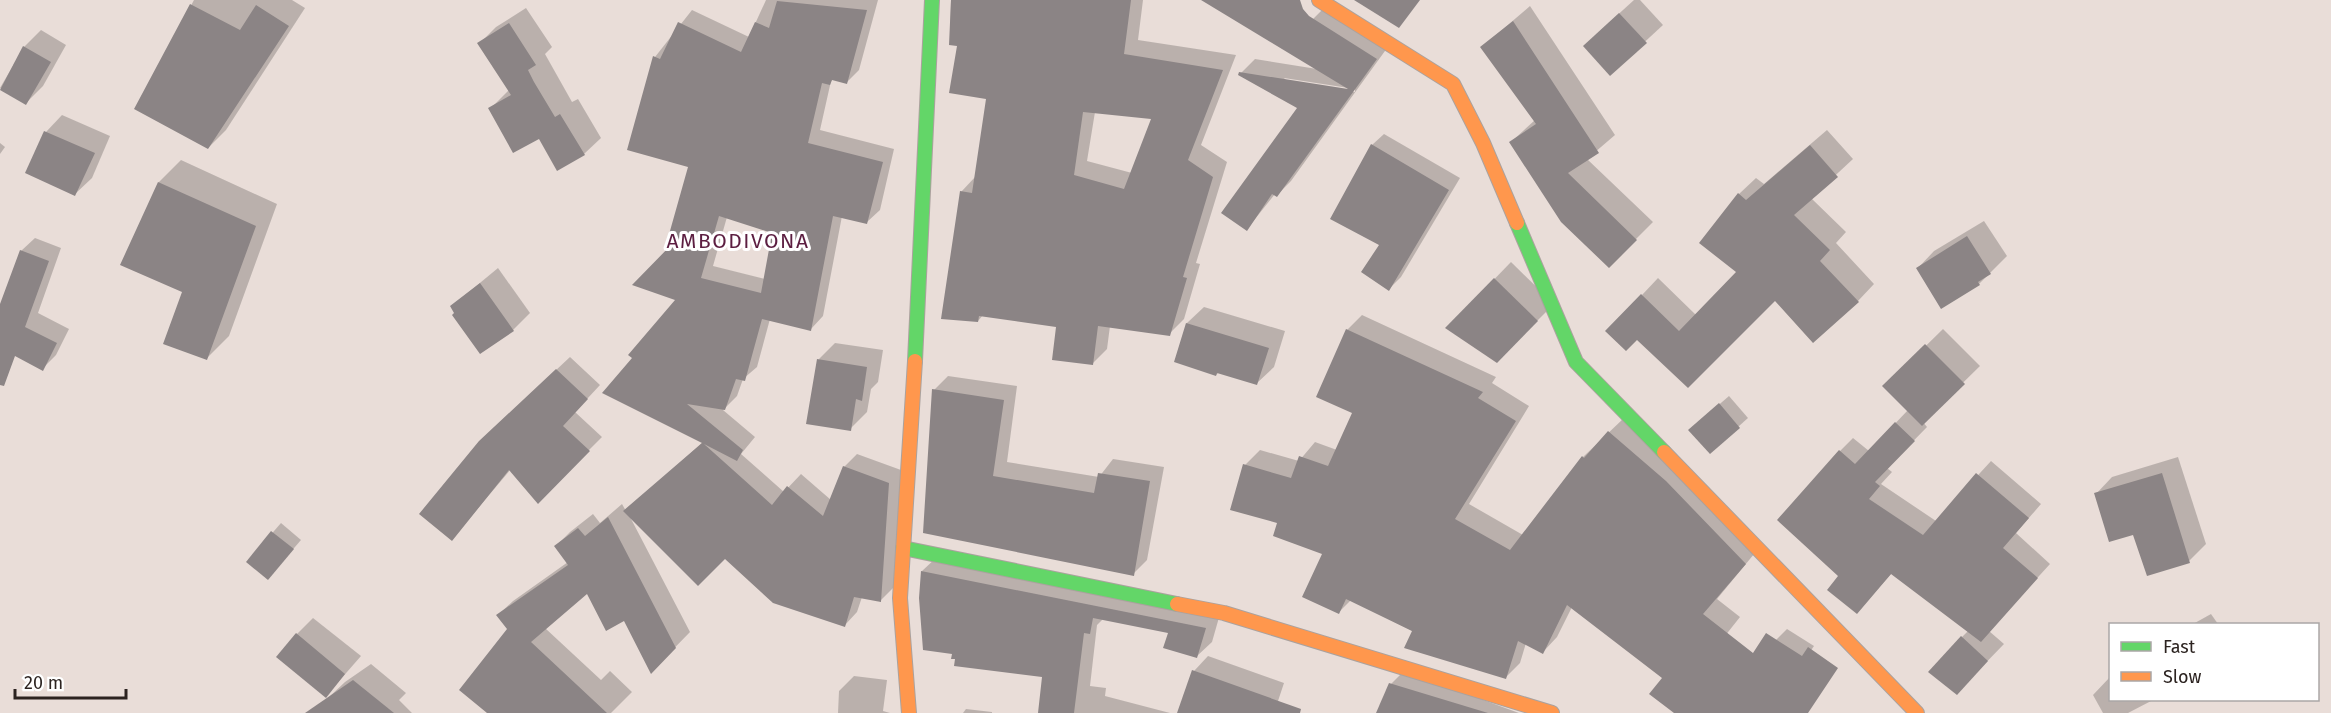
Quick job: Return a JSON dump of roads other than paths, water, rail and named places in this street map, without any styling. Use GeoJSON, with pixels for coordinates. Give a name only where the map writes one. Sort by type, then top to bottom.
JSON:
{"type":"FeatureCollection","features":[{"type":"Feature","properties":{"kind":"street"},"geometry":{"type":"LineString","coordinates":[[909,713],[900,598],[921,275],[932,0]]}},
{"type":"Feature","properties":{"kind":"street"},"geometry":{"type":"LineString","coordinates":[[1318,0],[1453,84],[1483,143],[1576,362],[1917,713]]}},
{"type":"Feature","properties":{"kind":"street"},"geometry":{"type":"LineString","coordinates":[[903,548],[1224,613],[1552,713]]}},
{"type":"Feature","properties":{"kind":"district","name":"AMBODIVONA"},"geometry":{"type":"Point","coordinates":[738,241]}}]}
